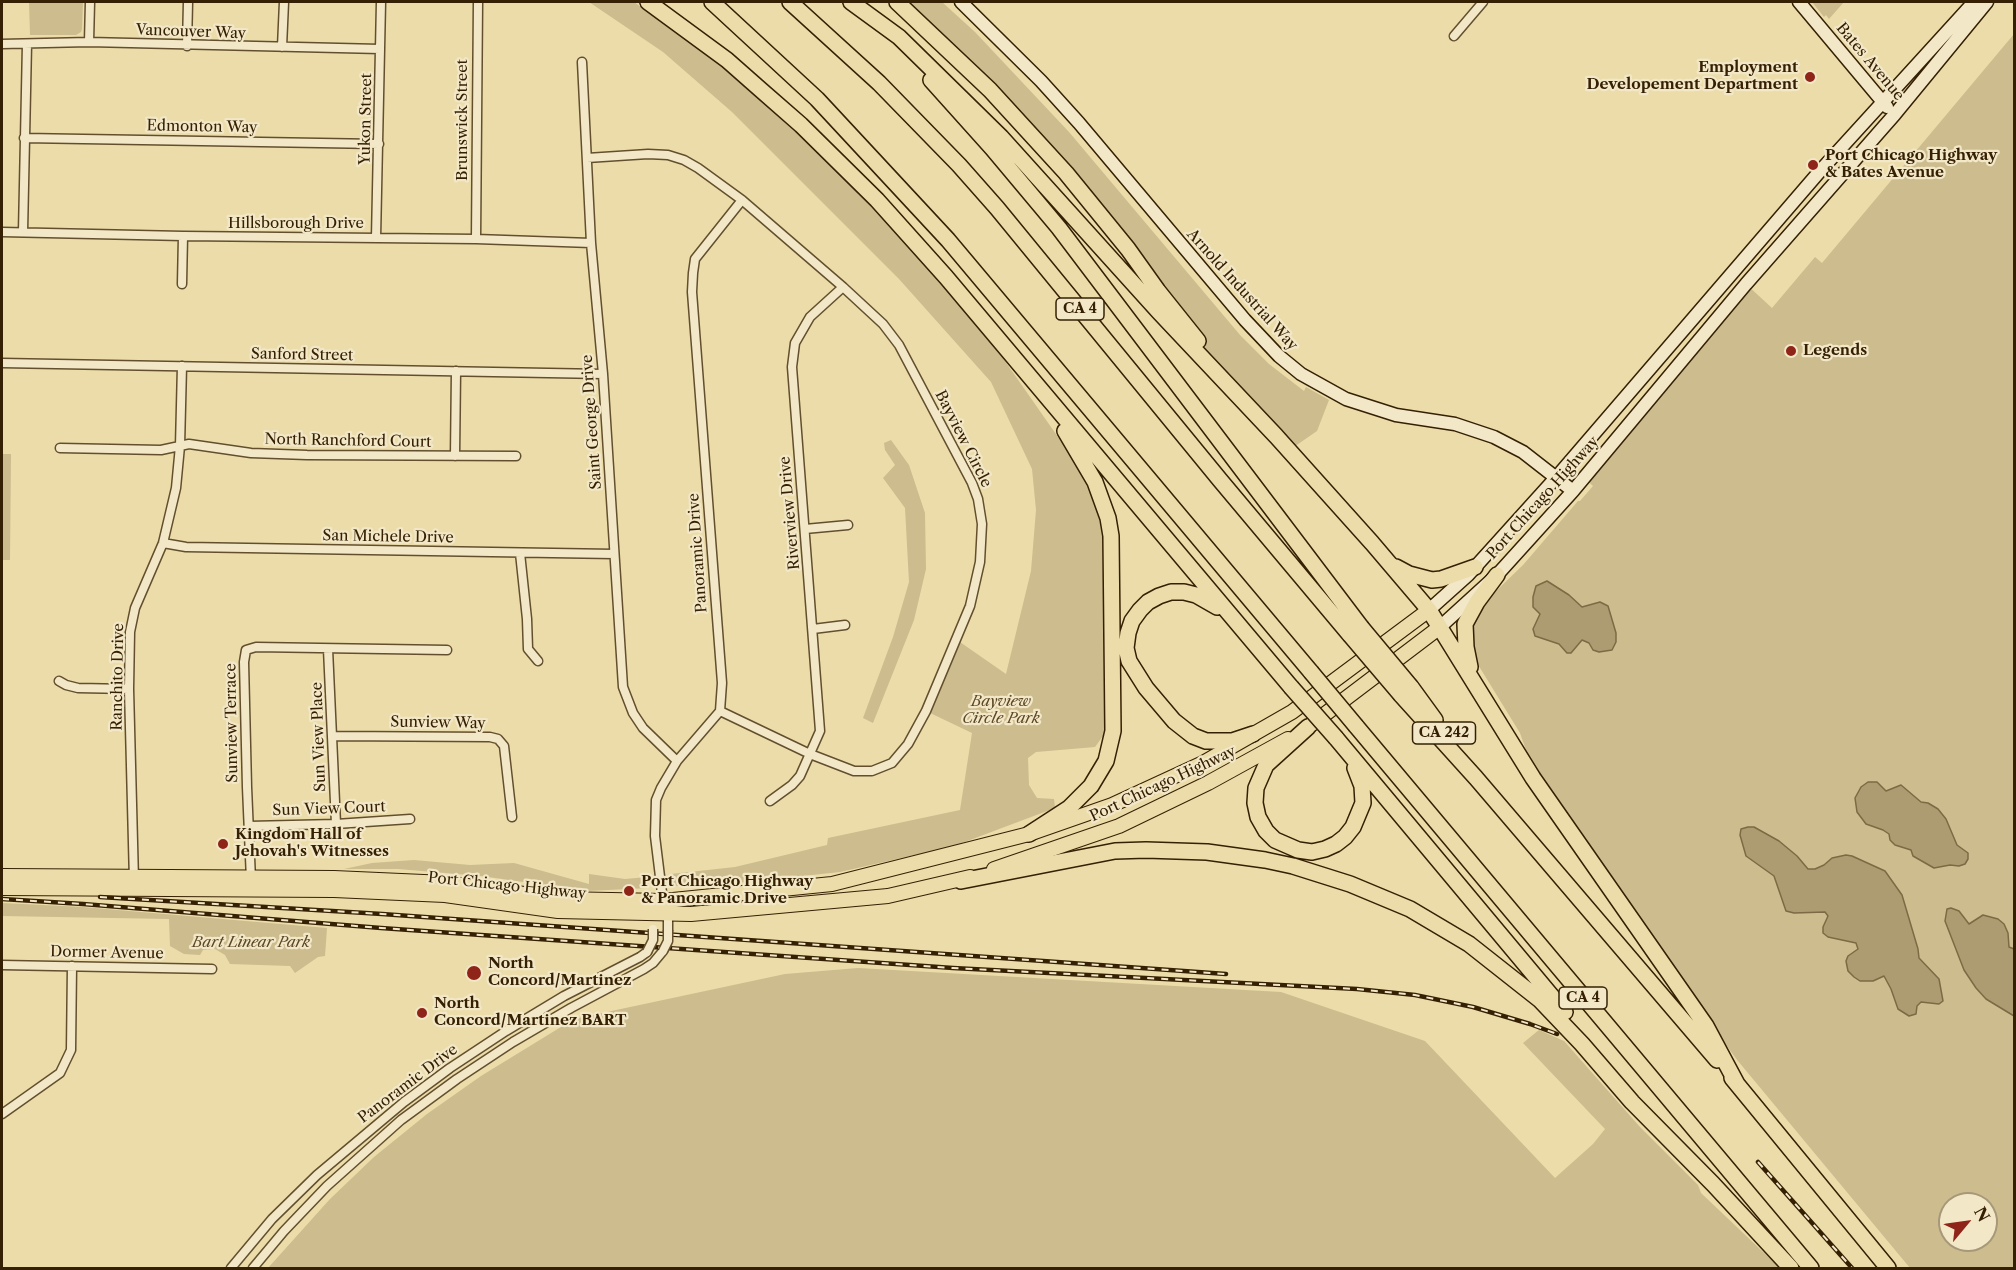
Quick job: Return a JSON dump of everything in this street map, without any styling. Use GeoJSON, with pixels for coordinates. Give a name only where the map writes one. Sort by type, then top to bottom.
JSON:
{"type":"FeatureCollection","features":[{"type":"Feature","properties":{"kind":"highway"},"geometry":{"type":"LineString","coordinates":[[648,2],[727,60],[831,154],[905,230],[1291,687],[1313,723],[1334,739],[1589,1041],[1658,1130]]}},
{"type":"Feature","properties":{"kind":"highway"},"geometry":{"type":"LineString","coordinates":[[700,2],[735,23]]}},
{"type":"Feature","properties":{"kind":"highway","name":"CA 4"},"geometry":{"type":"LineString","coordinates":[[712,2],[817,99],[934,224],[1811,1269]]}},
{"type":"Feature","properties":{"kind":"highway","name":"CA 4"},"geometry":{"type":"LineString","coordinates":[[790,2],[879,83],[959,165],[1213,471],[1356,631]]}},
{"type":"Feature","properties":{"kind":"highway"},"geometry":{"type":"LineString","coordinates":[[850,2],[899,37],[969,105],[1276,436],[1429,610],[1533,778],[1706,1026],[1737,1084],[1888,1269]]}},
{"type":"Feature","properties":{"kind":"highway","name":"CA 242"},"geometry":{"type":"LineString","coordinates":[[850,2],[921,70],[1027,188],[1356,631],[1476,778],[1737,1084]]}},
{"type":"Feature","properties":{"kind":"highway"},"geometry":{"type":"LineString","coordinates":[[897,2],[990,90],[1088,198],[1158,291],[1276,436]]}},
{"type":"Feature","properties":{"kind":"highway"},"geometry":{"type":"LineString","coordinates":[[990,329],[1052,410],[1086,465],[1103,501],[1111,536],[1114,710],[1113,731],[1108,754],[1099,775],[1081,799],[1059,816],[1029,834]]}},
{"type":"Feature","properties":{"kind":"highway"},"geometry":{"type":"LineString","coordinates":[[1372,543],[1398,568],[1409,574],[1432,580],[1475,567]]}},
{"type":"Feature","properties":{"kind":"highway"},"geometry":{"type":"LineString","coordinates":[[1473,680],[1466,647],[1465,624],[1476,602],[1497,575]]}},
{"type":"Feature","properties":{"kind":"highway"},"geometry":{"type":"LineString","coordinates":[[1245,633],[1208,600],[1184,592],[1171,592],[1159,596],[1140,610],[1132,621],[1126,648],[1129,661],[1136,674],[1183,729],[1206,741],[1232,741],[1253,734]]}},
{"type":"Feature","properties":{"kind":"highway"},"geometry":{"type":"LineString","coordinates":[[1313,723],[1266,765],[1256,788],[1255,803],[1258,817],[1266,831],[1275,840],[1287,846],[1312,852],[1336,844],[1353,827],[1363,795],[1360,778],[1334,739]]}},
{"type":"Feature","properties":{"kind":"highway"},"geometry":{"type":"LineString","coordinates":[[961,881],[1114,851],[1146,849],[1207,852],[1265,860],[1350,884],[1410,909],[1469,944],[1518,981],[1562,1022],[1658,1130],[1713,1184],[1791,1269]]}},
{"type":"Feature","properties":{"kind":"main road","name":"Port Chicago Highway"},"geometry":{"type":"LineString","coordinates":[[663,909],[832,884],[1029,834],[1112,805],[1203,763],[1292,712],[1429,610]]}},
{"type":"Feature","properties":{"kind":"main road","name":"Port Chicago Highway"},"geometry":{"type":"LineString","coordinates":[[2,876],[134,882],[251,883],[334,878],[446,883],[691,914],[888,897],[961,881],[1119,826],[1238,768],[1313,723],[1440,627]]}},
{"type":"Feature","properties":{"kind":"main road","name":"Port Chicago Highway"},"geometry":{"type":"LineString","coordinates":[[2,888],[134,882]]}},
{"type":"Feature","properties":{"kind":"street"},"geometry":{"type":"LineString","coordinates":[[89,42],[90,2]]}},
{"type":"Feature","properties":{"kind":"street"},"geometry":{"type":"LineString","coordinates":[[187,46],[188,2]]}},
{"type":"Feature","properties":{"kind":"street"},"geometry":{"type":"LineString","coordinates":[[282,47],[284,2]]}},
{"type":"Feature","properties":{"kind":"street","name":"Yukon Street"},"geometry":{"type":"LineString","coordinates":[[376,238],[381,2]]}},
{"type":"Feature","properties":{"kind":"street","name":"Brunswick Street"},"geometry":{"type":"LineString","coordinates":[[476,239],[478,2]]}},
{"type":"Feature","properties":{"kind":"street","name":"Arnold Industrial Way"},"geometry":{"type":"LineString","coordinates":[[961,2],[1041,81],[1245,320],[1301,374],[1346,399],[1396,415],[1455,424],[1494,437],[1523,452],[1573,491]]}},
{"type":"Feature","properties":{"kind":"street"},"geometry":{"type":"LineString","coordinates":[[1454,36],[1483,2]]}},
{"type":"Feature","properties":{"kind":"street","name":"Bates Avenue"},"geometry":{"type":"LineString","coordinates":[[1799,2],[1882,102],[1895,114]]}},
{"type":"Feature","properties":{"kind":"street","name":"Port Chicago Highway"},"geometry":{"type":"LineString","coordinates":[[1429,610],[1475,567],[1556,477],[1773,225],[1974,2]]}},
{"type":"Feature","properties":{"kind":"street","name":"Port Chicago Highway"},"geometry":{"type":"LineString","coordinates":[[1440,627],[1497,575],[1573,491],[1768,257],[1895,114],[1987,2]]}},
{"type":"Feature","properties":{"kind":"street","name":"Vancouver Way"},"geometry":{"type":"LineString","coordinates":[[2,44],[89,42],[380,49]]}},
{"type":"Feature","properties":{"kind":"street"},"geometry":{"type":"LineString","coordinates":[[23,232],[27,44]]}},
{"type":"Feature","properties":{"kind":"street","name":"Saint George Drive"},"geometry":{"type":"LineString","coordinates":[[582,62],[591,243],[603,374],[623,687],[633,713],[643,728],[677,760]]}},
{"type":"Feature","properties":{"kind":"street","name":"Edmonton Way"},"geometry":{"type":"LineString","coordinates":[[24,138],[379,144]]}},
{"type":"Feature","properties":{"kind":"street","name":"Bayview Circle"},"geometry":{"type":"LineString","coordinates":[[587,158],[668,155],[698,168],[742,200],[843,287],[883,324],[899,345],[972,483],[978,499],[982,524],[980,562],[970,606],[926,711],[900,756],[892,763],[872,771],[854,771],[810,754],[720,711]]}},
{"type":"Feature","properties":{"kind":"street","name":"Panoramic Drive"},"geometry":{"type":"LineString","coordinates":[[254,1269],[284,1231],[320,1193],[401,1120],[513,1042],[653,963],[668,941],[655,836],[655,813],[661,788],[677,760],[720,711],[722,683],[692,292],[695,259],[742,200]]}},
{"type":"Feature","properties":{"kind":"street","name":"Hillsborough Drive"},"geometry":{"type":"LineString","coordinates":[[2,232],[476,239],[591,243]]}},
{"type":"Feature","properties":{"kind":"street"},"geometry":{"type":"LineString","coordinates":[[182,284],[183,236]]}},
{"type":"Feature","properties":{"kind":"street","name":"Riverview Drive"},"geometry":{"type":"LineString","coordinates":[[770,801],[800,777],[820,731],[792,367],[795,343],[810,317],[843,287]]}},
{"type":"Feature","properties":{"kind":"street","name":"Sanford Street"},"geometry":{"type":"LineString","coordinates":[[2,363],[603,374]]}},
{"type":"Feature","properties":{"kind":"street","name":"Ranchito Drive"},"geometry":{"type":"LineString","coordinates":[[134,882],[129,689],[130,632],[135,608],[163,543],[176,488],[180,446],[182,366]]}},
{"type":"Feature","properties":{"kind":"street"},"geometry":{"type":"LineString","coordinates":[[455,456],[456,371]]}},
{"type":"Feature","properties":{"kind":"street","name":"North Ranchford Court"},"geometry":{"type":"LineString","coordinates":[[60,448],[161,450],[189,444],[251,453],[516,456]]}},
{"type":"Feature","properties":{"kind":"street"},"geometry":{"type":"LineString","coordinates":[[805,529],[848,525]]}},
{"type":"Feature","properties":{"kind":"street","name":"San Michele Drive"},"geometry":{"type":"LineString","coordinates":[[163,543],[186,547],[614,554]]}},
{"type":"Feature","properties":{"kind":"street"},"geometry":{"type":"LineString","coordinates":[[520,553],[528,649],[538,661]]}},
{"type":"Feature","properties":{"kind":"street"},"geometry":{"type":"LineString","coordinates":[[813,629],[845,625]]}},
{"type":"Feature","properties":{"kind":"street","name":"Sunview Terrace"},"geometry":{"type":"LineString","coordinates":[[251,883],[244,662],[246,650],[256,647],[447,650]]}},
{"type":"Feature","properties":{"kind":"street","name":"Sun View Place"},"geometry":{"type":"LineString","coordinates":[[328,649],[336,825]]}},
{"type":"Feature","properties":{"kind":"street"},"geometry":{"type":"LineString","coordinates":[[59,681],[78,688],[129,689]]}},
{"type":"Feature","properties":{"kind":"street","name":"Sunview Way"},"geometry":{"type":"LineString","coordinates":[[333,735],[490,737],[498,739],[504,746],[512,817]]}},
{"type":"Feature","properties":{"kind":"street","name":"Sun View Court"},"geometry":{"type":"LineString","coordinates":[[249,826],[336,825],[410,819]]}},
{"type":"Feature","properties":{"kind":"street","name":"Panoramic Drive"},"geometry":{"type":"LineString","coordinates":[[231,1269],[253,1240],[295,1196],[399,1106],[450,1068],[536,1013],[647,952],[653,940],[653,929],[663,909]]}},
{"type":"Feature","properties":{"kind":"street","name":"Dormer Avenue"},"geometry":{"type":"LineString","coordinates":[[2,965],[212,969]]}},
{"type":"Feature","properties":{"kind":"street"},"geometry":{"type":"LineString","coordinates":[[2,1114],[60,1073],[71,1050],[72,966]]}},
{"type":"Feature","properties":{"kind":"green space"},"geometry":{"type":"Polygon","coordinates":[[[29,2],[83,2],[81,32],[76,35],[30,35],[29,2]]]}},
{"type":"Feature","properties":{"kind":"green space","name":"Bayview Circle Park"},"geometry":{"type":"Polygon","coordinates":[[[589,2],[634,2],[717,61],[806,137],[911,247],[1000,354],[1081,470],[1098,511],[1104,551],[1105,729],[1095,747],[1036,752],[1028,758],[1029,785],[1037,798],[1054,799],[1055,808],[954,846],[840,872],[718,885],[672,886],[671,874],[735,867],[827,845],[828,838],[960,810],[972,733],[926,711],[957,640],[1006,674],[1031,571],[1036,510],[1032,469],[991,382],[899,279],[732,112],[663,52],[589,2]]]}},
{"type":"Feature","properties":{"kind":"green space"},"geometry":{"type":"Polygon","coordinates":[[[897,2],[942,2],[975,32],[1069,132],[1240,335],[1269,364],[1304,391],[1306,387],[1329,400],[1317,431],[1288,451],[1158,291],[1128,249],[897,2]]]}},
{"type":"Feature","properties":{"kind":"green space"},"geometry":{"type":"Polygon","coordinates":[[[1812,2],[1844,2],[1829,19],[1826,15],[1824,17],[1812,2]]]}},
{"type":"Feature","properties":{"kind":"green space"},"geometry":{"type":"Polygon","coordinates":[[[2014,34],[2014,1268],[1910,1268],[1738,1061],[1708,1021],[1532,767],[1520,733],[1477,663],[1471,646],[1474,622],[1491,596],[1523,565],[1593,486],[1584,478],[1746,284],[1772,308],[1815,257],[1822,263],[2014,34]]]}},
{"type":"Feature","properties":{"kind":"green space"},"geometry":{"type":"Polygon","coordinates":[[[891,440],[909,465],[925,513],[926,569],[914,620],[873,723],[863,718],[893,637],[909,582],[905,508],[883,478],[895,465],[885,450],[884,443],[891,440]]]}},
{"type":"Feature","properties":{"kind":"green space"},"geometry":{"type":"Polygon","coordinates":[[[2,454],[11,454],[10,560],[2,560],[2,454]]]}},
{"type":"Feature","properties":{"kind":"green space"},"geometry":{"type":"Polygon","coordinates":[[[414,860],[470,865],[514,863],[589,884],[589,874],[625,879],[647,877],[649,888],[587,891],[481,876],[398,869],[344,869],[372,863],[414,860]]]}},
{"type":"Feature","properties":{"kind":"green space","name":"Bart Linear Park"},"geometry":{"type":"Polygon","coordinates":[[[2,903],[83,907],[327,928],[325,956],[318,957],[295,973],[290,966],[230,964],[225,955],[215,949],[203,950],[200,955],[184,954],[170,946],[169,919],[2,916],[2,903]]]}},
{"type":"Feature","properties":{"kind":"green space"},"geometry":{"type":"Polygon","coordinates":[[[858,968],[1281,992],[1425,1041],[1555,1178],[1593,1144],[1605,1129],[1523,1043],[1539,1030],[1564,1041],[1640,1127],[1698,1185],[1701,1193],[1780,1268],[268,1268],[330,1199],[374,1157],[427,1114],[481,1076],[574,1019],[785,974],[858,968]]]}},
{"type":"Feature","properties":{"kind":"shaded area"},"geometry":{"type":"Polygon","coordinates":[[[1547,581],[1569,595],[1582,607],[1600,602],[1608,606],[1616,633],[1616,642],[1612,650],[1599,652],[1593,650],[1589,643],[1582,640],[1571,653],[1567,653],[1559,644],[1535,636],[1533,629],[1540,614],[1533,607],[1533,597],[1536,586],[1547,581]]]}},
{"type":"Feature","properties":{"kind":"shaded area"},"geometry":{"type":"Polygon","coordinates":[[[1868,782],[1877,782],[1886,791],[1901,785],[1921,802],[1938,809],[1946,819],[1957,845],[1968,853],[1965,864],[1934,868],[1913,856],[1911,850],[1895,845],[1890,840],[1889,834],[1883,830],[1866,824],[1857,812],[1855,798],[1861,787],[1868,782]]]}},
{"type":"Feature","properties":{"kind":"shaded area"},"geometry":{"type":"Polygon","coordinates":[[[1754,827],[1779,841],[1808,869],[1815,869],[1832,858],[1846,855],[1885,871],[1902,895],[1919,958],[1939,979],[1943,1001],[1939,1004],[1921,1002],[1917,1006],[1916,1014],[1909,1016],[1898,1009],[1884,976],[1873,981],[1860,981],[1854,977],[1848,971],[1846,961],[1848,956],[1858,949],[1856,943],[1828,937],[1823,933],[1828,916],[1825,912],[1786,911],[1774,876],[1746,856],[1740,835],[1741,829],[1754,827]]]}},
{"type":"Feature","properties":{"kind":"shaded area"},"geometry":{"type":"Polygon","coordinates":[[[1947,909],[1959,911],[1969,924],[1983,915],[1998,919],[2004,924],[2008,933],[2009,947],[2014,949],[2014,1016],[1986,999],[1964,970],[1945,921],[1947,909]]]}},
{"type":"Feature","properties":{"kind":"railway"},"geometry":{"type":"LineString","coordinates":[[100,897],[382,914],[1226,974]]}},
{"type":"Feature","properties":{"kind":"railway"},"geometry":{"type":"LineString","coordinates":[[2,899],[953,968],[1357,989],[1415,995],[1473,1007],[1557,1034]]}},
{"type":"Feature","properties":{"kind":"railway"},"geometry":{"type":"LineString","coordinates":[[1758,1162],[1852,1268]]}},
{"type":"Feature","properties":{"kind":"place","name":"Employment Developement Department"},"geometry":{"type":"Point","coordinates":[1810,77]}},
{"type":"Feature","properties":{"kind":"place","name":"Port Chicago Highway & Bates Avenue"},"geometry":{"type":"Point","coordinates":[1813,165]}},
{"type":"Feature","properties":{"kind":"place","name":"Legends"},"geometry":{"type":"Point","coordinates":[1791,351]}},
{"type":"Feature","properties":{"kind":"place","name":"Kingdom Hall of Jehovah's Witnesses"},"geometry":{"type":"Point","coordinates":[223,844]}},
{"type":"Feature","properties":{"kind":"place","name":"Port Chicago Highway & Panoramic Drive"},"geometry":{"type":"Point","coordinates":[629,891]}},
{"type":"Feature","properties":{"kind":"place","name":"North Concord/Martinez"},"geometry":{"type":"Point","coordinates":[474,973]}},
{"type":"Feature","properties":{"kind":"place","name":"North Concord/Martinez BART"},"geometry":{"type":"Point","coordinates":[422,1013]}}]}
